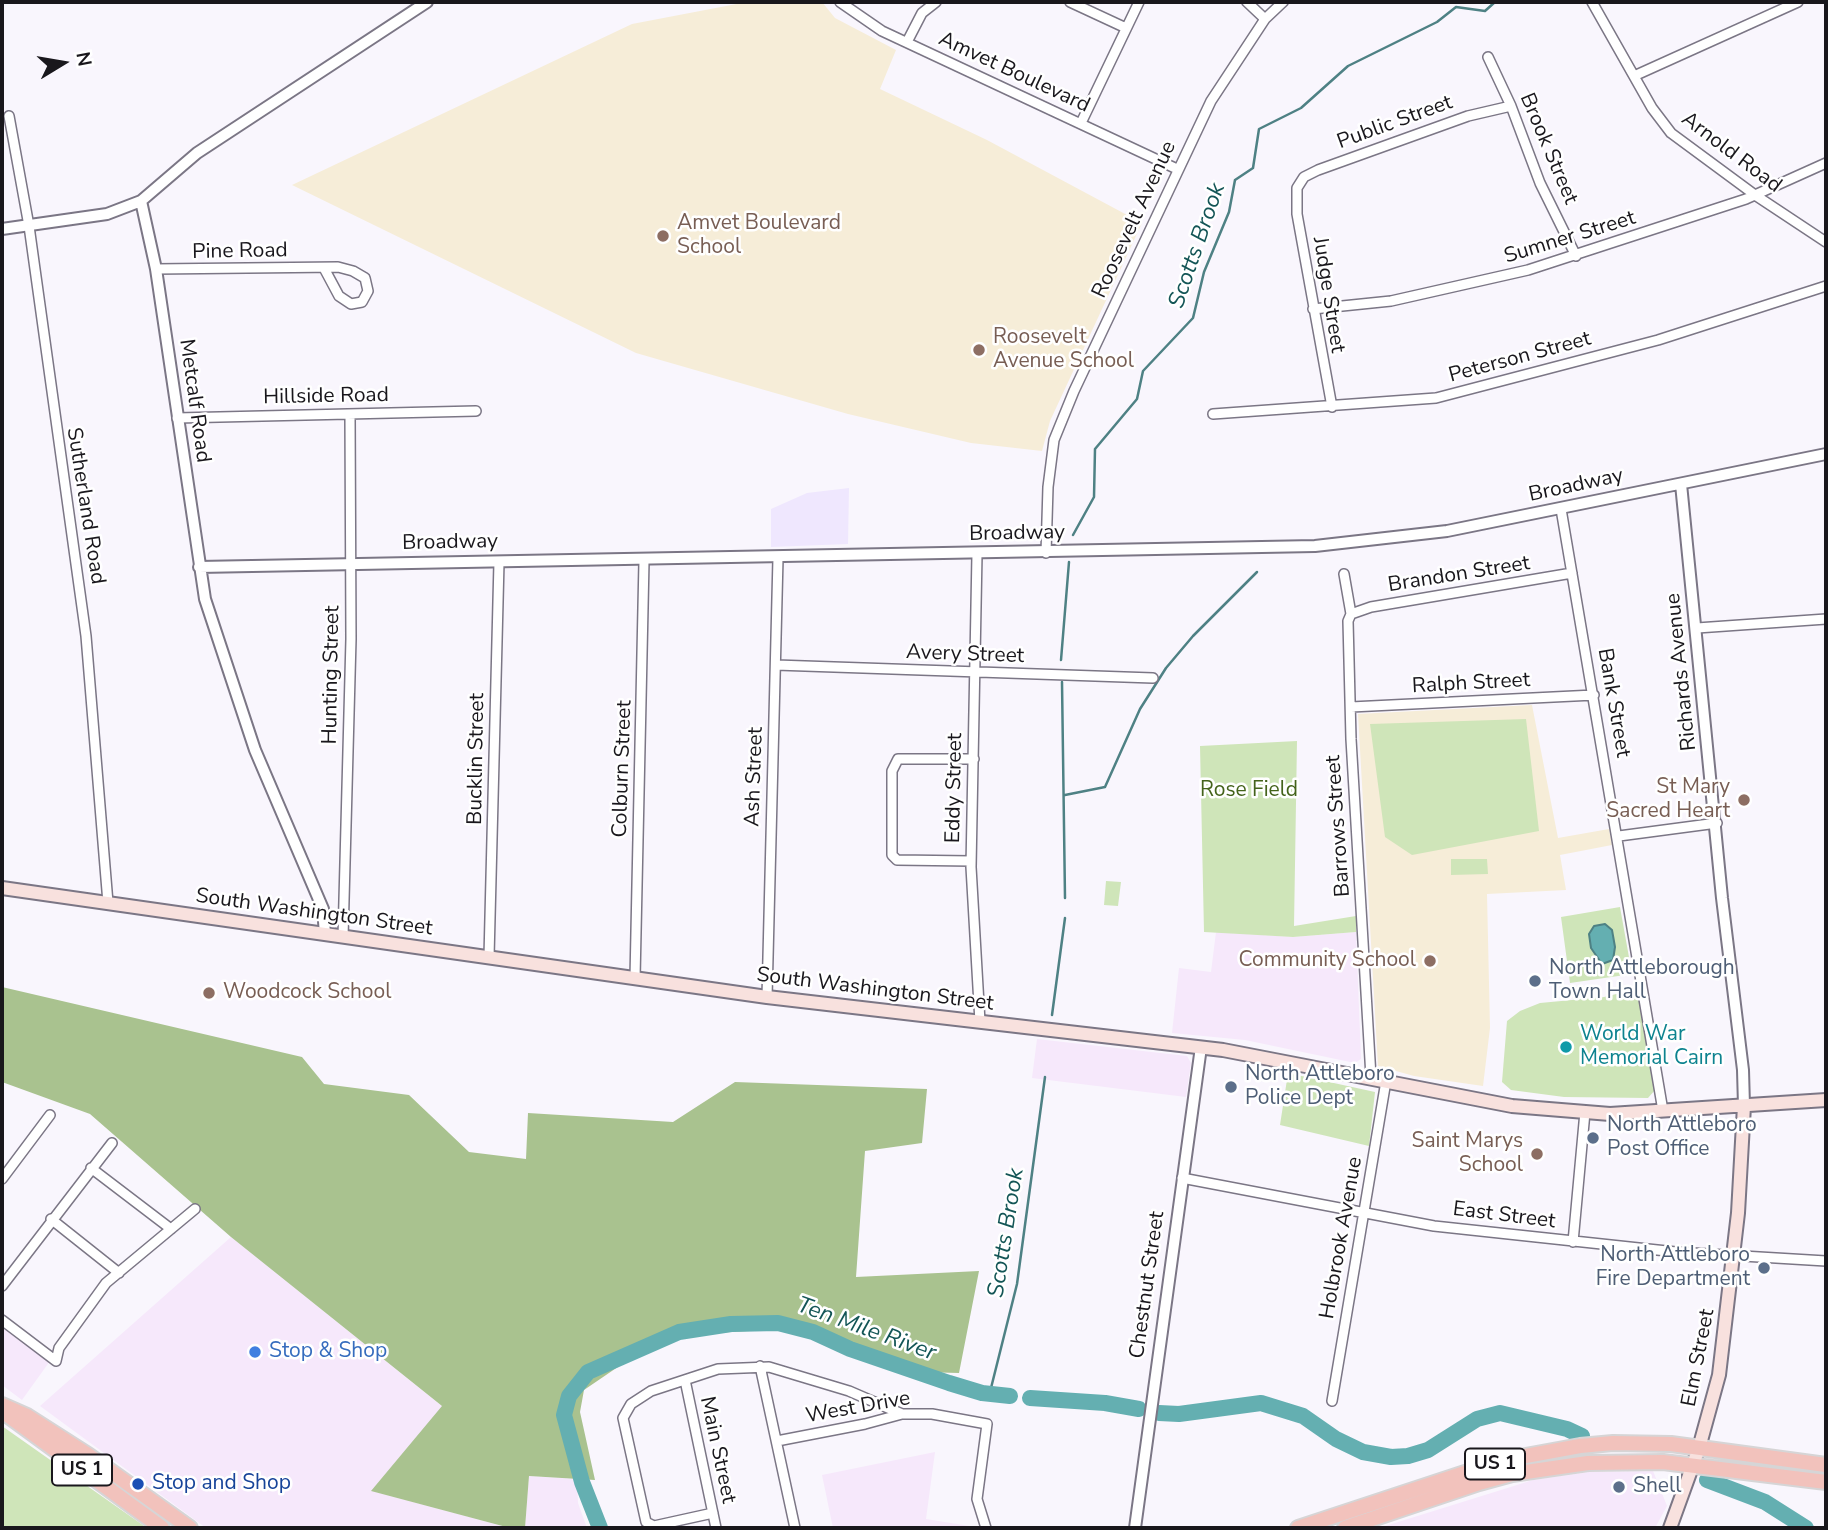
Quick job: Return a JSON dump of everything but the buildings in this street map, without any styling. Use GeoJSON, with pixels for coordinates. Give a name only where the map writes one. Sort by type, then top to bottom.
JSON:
{"type":"FeatureCollection","features":[{"type":"Feature","properties":{"kind":"main road","name":"South Washington Street"},"geometry":{"type":"LineString","coordinates":[[2,888],[767,997],[1201,1047],[1371,1077],[1512,1106],[1586,1112],[1663,1111],[1826,1100]]}},
{"type":"Feature","properties":{"kind":"main road","name":"Elm Street"},"geometry":{"type":"LineString","coordinates":[[1670,1528],[1699,1448],[1719,1375],[1734,1255],[1744,1106]]}},
{"type":"Feature","properties":{"kind":"main road","name":"US 1"},"geometry":{"type":"LineString","coordinates":[[2,1405],[27,1416],[88,1455],[190,1528]]}},
{"type":"Feature","properties":{"kind":"main road","name":"US 1"},"geometry":{"type":"LineString","coordinates":[[2,1411],[162,1528]]}},
{"type":"Feature","properties":{"kind":"main road","name":"US 1"},"geometry":{"type":"LineString","coordinates":[[1298,1528],[1520,1457],[1613,1443],[1699,1448],[1826,1465]]}},
{"type":"Feature","properties":{"kind":"main road","name":"US 1"},"geometry":{"type":"LineString","coordinates":[[1345,1528],[1466,1487],[1521,1472],[1612,1461],[1663,1462],[1826,1482]]}},
{"type":"Feature","properties":{"kind":"street"},"geometry":{"type":"LineString","coordinates":[[2,229],[107,214],[141,201],[197,153],[427,2]]}},
{"type":"Feature","properties":{"kind":"street","name":"Amvet Boulevard"},"geometry":{"type":"LineString","coordinates":[[840,2],[864,20],[907,42],[1177,169]]}},
{"type":"Feature","properties":{"kind":"street"},"geometry":{"type":"LineString","coordinates":[[907,42],[922,13],[936,2]]}},
{"type":"Feature","properties":{"kind":"street"},"geometry":{"type":"LineString","coordinates":[[1070,2],[1126,28]]}},
{"type":"Feature","properties":{"kind":"street"},"geometry":{"type":"LineString","coordinates":[[1081,123],[1139,2]]}},
{"type":"Feature","properties":{"kind":"street"},"geometry":{"type":"LineString","coordinates":[[1247,2],[1265,19]]}},
{"type":"Feature","properties":{"kind":"street","name":"Roosevelt Avenue"},"geometry":{"type":"LineString","coordinates":[[1046,553],[1048,487],[1055,440],[1073,391],[1211,101],[1265,19],[1283,2]]}},
{"type":"Feature","properties":{"kind":"street","name":"Arnold Road"},"geometry":{"type":"LineString","coordinates":[[1592,2],[1634,76],[1671,133],[1755,195],[1826,242]]}},
{"type":"Feature","properties":{"kind":"street"},"geometry":{"type":"LineString","coordinates":[[1634,76],[1795,2]]}},
{"type":"Feature","properties":{"kind":"street","name":"Brook Street"},"geometry":{"type":"LineString","coordinates":[[1488,57],[1511,106],[1540,183],[1576,256]]}},
{"type":"Feature","properties":{"kind":"street","name":"Public Street"},"geometry":{"type":"LineString","coordinates":[[1297,188],[1304,177],[1318,170],[1468,116],[1511,106]]}},
{"type":"Feature","properties":{"kind":"street","name":"Sutherland Road"},"geometry":{"type":"LineString","coordinates":[[9,116],[29,226],[86,636],[108,903]]}},
{"type":"Feature","properties":{"kind":"street","name":"Sumner Street"},"geometry":{"type":"LineString","coordinates":[[1313,309],[1391,301],[1455,288],[1576,256],[1755,195],[1826,163]]}},
{"type":"Feature","properties":{"kind":"street","name":"Judge Street"},"geometry":{"type":"LineString","coordinates":[[1297,188],[1297,214],[1332,407]]}},
{"type":"Feature","properties":{"kind":"street","name":"Metcalf Road"},"geometry":{"type":"LineString","coordinates":[[141,201],[156,269],[205,599],[236,701],[323,909],[325,934]]}},
{"type":"Feature","properties":{"kind":"street","name":"Pine Road"},"geometry":{"type":"LineString","coordinates":[[156,269],[324,268],[354,271],[365,278],[369,291],[362,302],[351,304],[339,296],[324,268]]}},
{"type":"Feature","properties":{"kind":"street","name":"Peterson Street"},"geometry":{"type":"LineString","coordinates":[[1213,414],[1436,398],[1658,340],[1826,286]]}},
{"type":"Feature","properties":{"kind":"street","name":"Hillside Road"},"geometry":{"type":"LineString","coordinates":[[177,418],[476,411]]}},
{"type":"Feature","properties":{"kind":"street","name":"Hunting Street"},"geometry":{"type":"LineString","coordinates":[[342,937],[352,564],[350,414]]}},
{"type":"Feature","properties":{"kind":"street","name":"Broadway"},"geometry":{"type":"LineString","coordinates":[[199,567],[1263,549],[1354,543],[1447,531],[1826,454]]}},
{"type":"Feature","properties":{"kind":"street","name":"Richards Avenue"},"geometry":{"type":"LineString","coordinates":[[1681,484],[1717,823],[1722,898],[1743,1070],[1744,1106]]}},
{"type":"Feature","properties":{"kind":"street","name":"Bank Street"},"geometry":{"type":"LineString","coordinates":[[1561,509],[1619,836],[1663,1111]]}},
{"type":"Feature","properties":{"kind":"street","name":"Eddy Street"},"geometry":{"type":"LineString","coordinates":[[977,554],[971,861],[980,1022]]}},
{"type":"Feature","properties":{"kind":"street","name":"Ash Street"},"geometry":{"type":"LineString","coordinates":[[767,997],[778,558]]}},
{"type":"Feature","properties":{"kind":"street","name":"Colburn Street"},"geometry":{"type":"LineString","coordinates":[[635,978],[644,561]]}},
{"type":"Feature","properties":{"kind":"street","name":"Bucklin Street"},"geometry":{"type":"LineString","coordinates":[[489,957],[499,562]]}},
{"type":"Feature","properties":{"kind":"street","name":"Brandon Street"},"geometry":{"type":"LineString","coordinates":[[1351,614],[1371,607],[1573,573]]}},
{"type":"Feature","properties":{"kind":"street","name":"Barrows Street"},"geometry":{"type":"LineString","coordinates":[[1344,574],[1351,614],[1348,621],[1351,707],[1371,1077]]}},
{"type":"Feature","properties":{"kind":"street"},"geometry":{"type":"LineString","coordinates":[[1697,628],[1826,619]]}},
{"type":"Feature","properties":{"kind":"street","name":"Avery Street"},"geometry":{"type":"LineString","coordinates":[[776,665],[975,674],[1153,678]]}},
{"type":"Feature","properties":{"kind":"street","name":"Ralph Street"},"geometry":{"type":"LineString","coordinates":[[1351,707],[1594,695]]}},
{"type":"Feature","properties":{"kind":"street"},"geometry":{"type":"LineString","coordinates":[[971,861],[897,860],[892,855],[892,771],[898,760],[974,759]]}},
{"type":"Feature","properties":{"kind":"street"},"geometry":{"type":"LineString","coordinates":[[1619,836],[1717,823]]}},
{"type":"Feature","properties":{"kind":"street","name":"Chestnut Street"},"geometry":{"type":"LineString","coordinates":[[1135,1528],[1201,1047]]}},
{"type":"Feature","properties":{"kind":"street","name":"Holbrook Avenue"},"geometry":{"type":"LineString","coordinates":[[1332,1401],[1385,1081]]}},
{"type":"Feature","properties":{"kind":"street"},"geometry":{"type":"LineString","coordinates":[[1573,1242],[1586,1112]]}},
{"type":"Feature","properties":{"kind":"street"},"geometry":{"type":"LineString","coordinates":[[2,1179],[50,1115]]}},
{"type":"Feature","properties":{"kind":"street"},"geometry":{"type":"LineString","coordinates":[[2,1286],[90,1168],[112,1143]]}},
{"type":"Feature","properties":{"kind":"street"},"geometry":{"type":"LineString","coordinates":[[90,1168],[171,1230]]}},
{"type":"Feature","properties":{"kind":"street","name":"East Street"},"geometry":{"type":"LineString","coordinates":[[1182,1178],[1434,1226],[1573,1242],[1826,1261]]}},
{"type":"Feature","properties":{"kind":"street"},"geometry":{"type":"LineString","coordinates":[[2,1320],[56,1361],[59,1348],[106,1283],[195,1209]]}},
{"type":"Feature","properties":{"kind":"street"},"geometry":{"type":"LineString","coordinates":[[51,1219],[119,1273]]}},
{"type":"Feature","properties":{"kind":"street"},"geometry":{"type":"LineString","coordinates":[[760,1366],[795,1528]]}},
{"type":"Feature","properties":{"kind":"street"},"geometry":{"type":"LineString","coordinates":[[713,1513],[654,1526],[646,1522],[623,1418],[631,1404],[651,1391],[718,1369],[760,1366],[800,1374],[902,1414]]}},
{"type":"Feature","properties":{"kind":"street","name":"Main Street"},"geometry":{"type":"LineString","coordinates":[[685,1380],[716,1528]]}},
{"type":"Feature","properties":{"kind":"street","name":"West Drive"},"geometry":{"type":"LineString","coordinates":[[777,1441],[866,1424],[902,1414],[932,1414],[987,1424],[977,1499],[986,1528]]}},
{"type":"Feature","properties":{"kind":"shaded area","name":"Amvet Boulevard School"},"geometry":{"type":"Polygon","coordinates":[[[747,2],[822,2],[835,18],[896,50],[880,89],[987,140],[1142,223],[1050,421],[1042,451],[971,443],[848,414],[636,353],[292,185],[632,24],[747,2]]]}},
{"type":"Feature","properties":{"kind":"shaded area"},"geometry":{"type":"Polygon","coordinates":[[[849,488],[848,544],[771,547],[771,509],[807,493],[849,488]]]}},
{"type":"Feature","properties":{"kind":"shaded area","name":"Community School"},"geometry":{"type":"Polygon","coordinates":[[[1532,705],[1558,838],[1609,829],[1612,845],[1560,855],[1566,890],[1487,894],[1490,1028],[1483,1086],[1414,1076],[1378,1066],[1358,714],[1532,705]]]}},
{"type":"Feature","properties":{"kind":"shaded area"},"geometry":{"type":"Polygon","coordinates":[[[1216,932],[1293,937],[1356,932],[1361,1059],[1355,1063],[1245,1040],[1172,1033],[1179,968],[1211,972],[1216,932]]]}},
{"type":"Feature","properties":{"kind":"shaded area"},"geometry":{"type":"Polygon","coordinates":[[[1037,1039],[1187,1056],[1191,1063],[1186,1097],[1032,1078],[1037,1039]]]}},
{"type":"Feature","properties":{"kind":"shaded area"},"geometry":{"type":"Polygon","coordinates":[[[231,1237],[443,1407],[372,1491],[510,1528],[206,1528],[40,1406],[231,1237]]]}},
{"type":"Feature","properties":{"kind":"shaded area"},"geometry":{"type":"Polygon","coordinates":[[[2,1325],[50,1361],[22,1400],[2,1385],[2,1325]]]}},
{"type":"Feature","properties":{"kind":"shaded area"},"geometry":{"type":"Polygon","coordinates":[[[935,1452],[926,1519],[982,1528],[833,1528],[822,1475],[935,1452]]]}},
{"type":"Feature","properties":{"kind":"shaded area"},"geometry":{"type":"Polygon","coordinates":[[[1653,1471],[1667,1506],[1655,1528],[1379,1528],[1533,1480],[1589,1472],[1653,1471]]]}},
{"type":"Feature","properties":{"kind":"shaded area"},"geometry":{"type":"Polygon","coordinates":[[[529,1476],[577,1479],[578,1503],[587,1528],[525,1528],[529,1476]]]}},
{"type":"Feature","properties":{"kind":"green space"},"geometry":{"type":"Polygon","coordinates":[[[1526,719],[1539,831],[1412,855],[1385,837],[1370,724],[1526,719]]]}},
{"type":"Feature","properties":{"kind":"green space","name":"Rose Field"},"geometry":{"type":"Polygon","coordinates":[[[1297,741],[1294,926],[1356,916],[1356,932],[1293,937],[1204,932],[1200,746],[1297,741]]]}},
{"type":"Feature","properties":{"kind":"green space"},"geometry":{"type":"Polygon","coordinates":[[[1451,859],[1487,859],[1488,874],[1451,875],[1451,859]]]}},
{"type":"Feature","properties":{"kind":"green space"},"geometry":{"type":"Polygon","coordinates":[[[1106,881],[1121,882],[1118,906],[1104,905],[1106,881]]]}},
{"type":"Feature","properties":{"kind":"green space"},"geometry":{"type":"Polygon","coordinates":[[[1620,907],[1632,974],[1570,983],[1561,917],[1620,907]]]}},
{"type":"Feature","properties":{"kind":"green space"},"geometry":{"type":"Polygon","coordinates":[[[2,987],[302,1057],[324,1084],[409,1095],[469,1152],[526,1159],[528,1113],[673,1122],[735,1082],[927,1089],[922,1143],[865,1151],[856,1277],[979,1271],[959,1373],[921,1372],[851,1354],[786,1329],[694,1334],[631,1358],[584,1390],[580,1412],[595,1480],[529,1476],[525,1528],[510,1528],[371,1491],[442,1406],[231,1237],[90,1114],[2,1082],[2,987]]]}},
{"type":"Feature","properties":{"kind":"green space"},"geometry":{"type":"Polygon","coordinates":[[[1637,989],[1655,1090],[1648,1098],[1564,1097],[1511,1090],[1502,1082],[1507,1021],[1520,1011],[1540,1003],[1604,997],[1637,989]]]}},
{"type":"Feature","properties":{"kind":"green space"},"geometry":{"type":"Polygon","coordinates":[[[1288,1073],[1375,1092],[1369,1146],[1280,1125],[1288,1073]]]}},
{"type":"Feature","properties":{"kind":"green space"},"geometry":{"type":"Polygon","coordinates":[[[2,1426],[147,1528],[2,1528],[2,1426]]]}},
{"type":"Feature","properties":{"kind":"water"},"geometry":{"type":"Polygon","coordinates":[[[1605,924],[1612,930],[1615,947],[1613,960],[1602,964],[1591,948],[1589,934],[1594,926],[1605,924]]]}},
{"type":"Feature","properties":{"kind":"waterway","name":"Scotts Brook"},"geometry":{"type":"LineString","coordinates":[[1073,535],[1094,497],[1095,449],[1137,399],[1143,371],[1193,318],[1204,272],[1229,212],[1235,180],[1253,168],[1259,129],[1301,108],[1348,66],[1437,22],[1456,7],[1485,11],[1495,2]]}},
{"type":"Feature","properties":{"kind":"waterway","name":"Scotts Brook"},"geometry":{"type":"LineString","coordinates":[[1061,660],[1069,562]]}},
{"type":"Feature","properties":{"kind":"waterway"},"geometry":{"type":"LineString","coordinates":[[1065,795],[1105,787],[1140,709],[1166,668],[1193,636],[1257,572]]}},
{"type":"Feature","properties":{"kind":"waterway","name":"Scotts Brook"},"geometry":{"type":"LineString","coordinates":[[1062,682],[1065,898]]}},
{"type":"Feature","properties":{"kind":"waterway","name":"Scotts Brook"},"geometry":{"type":"LineString","coordinates":[[1052,1015],[1065,918]]}},
{"type":"Feature","properties":{"kind":"waterway","name":"Scotts Brook"},"geometry":{"type":"LineString","coordinates":[[990,1392],[1017,1284],[1045,1077]]}},
{"type":"Feature","properties":{"kind":"waterway","name":"Ten Mile River"},"geometry":{"type":"LineString","coordinates":[[600,1528],[582,1482],[564,1415],[569,1396],[588,1372],[679,1332],[731,1324],[778,1323],[813,1332],[850,1349],[949,1383],[982,1393],[1010,1396]]}},
{"type":"Feature","properties":{"kind":"waterway","name":"Ten Mile River"},"geometry":{"type":"LineString","coordinates":[[1030,1398],[1105,1403],[1139,1409]]}},
{"type":"Feature","properties":{"kind":"waterway","name":"Ten Mile River"},"geometry":{"type":"LineString","coordinates":[[1159,1413],[1179,1414],[1261,1403],[1303,1416],[1336,1439],[1363,1452],[1391,1457],[1408,1456],[1428,1450],[1477,1419],[1500,1413],[1567,1429],[1582,1436]]}},
{"type":"Feature","properties":{"kind":"waterway","name":"Ten Mile River"},"geometry":{"type":"LineString","coordinates":[[1707,1480],[1765,1502],[1806,1528]]}},
{"type":"Feature","properties":{"kind":"place","name":"Amvet Boulevard School"},"geometry":{"type":"Point","coordinates":[663,236]}},
{"type":"Feature","properties":{"kind":"place","name":"Roosevelt Avenue School"},"geometry":{"type":"Point","coordinates":[979,350]}},
{"type":"Feature","properties":{"kind":"place","name":"St Mary Sacred Heart"},"geometry":{"type":"Point","coordinates":[1744,800]}},
{"type":"Feature","properties":{"kind":"place","name":"Community School"},"geometry":{"type":"Point","coordinates":[1430,961]}},
{"type":"Feature","properties":{"kind":"place","name":"North Attleborough Town Hall"},"geometry":{"type":"Point","coordinates":[1535,981]}},
{"type":"Feature","properties":{"kind":"place","name":"Woodcock School"},"geometry":{"type":"Point","coordinates":[209,993]}},
{"type":"Feature","properties":{"kind":"place","name":"World War Memorial Cairn"},"geometry":{"type":"Point","coordinates":[1566,1047]}},
{"type":"Feature","properties":{"kind":"place","name":"North Attleboro Police Dept"},"geometry":{"type":"Point","coordinates":[1231,1087]}},
{"type":"Feature","properties":{"kind":"place","name":"North Attleboro Post Office"},"geometry":{"type":"Point","coordinates":[1593,1138]}},
{"type":"Feature","properties":{"kind":"place","name":"Saint Marys School"},"geometry":{"type":"Point","coordinates":[1537,1154]}},
{"type":"Feature","properties":{"kind":"place","name":"North Attleboro Fire Department"},"geometry":{"type":"Point","coordinates":[1764,1268]}},
{"type":"Feature","properties":{"kind":"place","name":"Stop & Shop"},"geometry":{"type":"Point","coordinates":[255,1352]}},
{"type":"Feature","properties":{"kind":"place","name":"Stop and Shop"},"geometry":{"type":"Point","coordinates":[138,1484]}},
{"type":"Feature","properties":{"kind":"place","name":"Shell"},"geometry":{"type":"Point","coordinates":[1619,1487]}}]}
